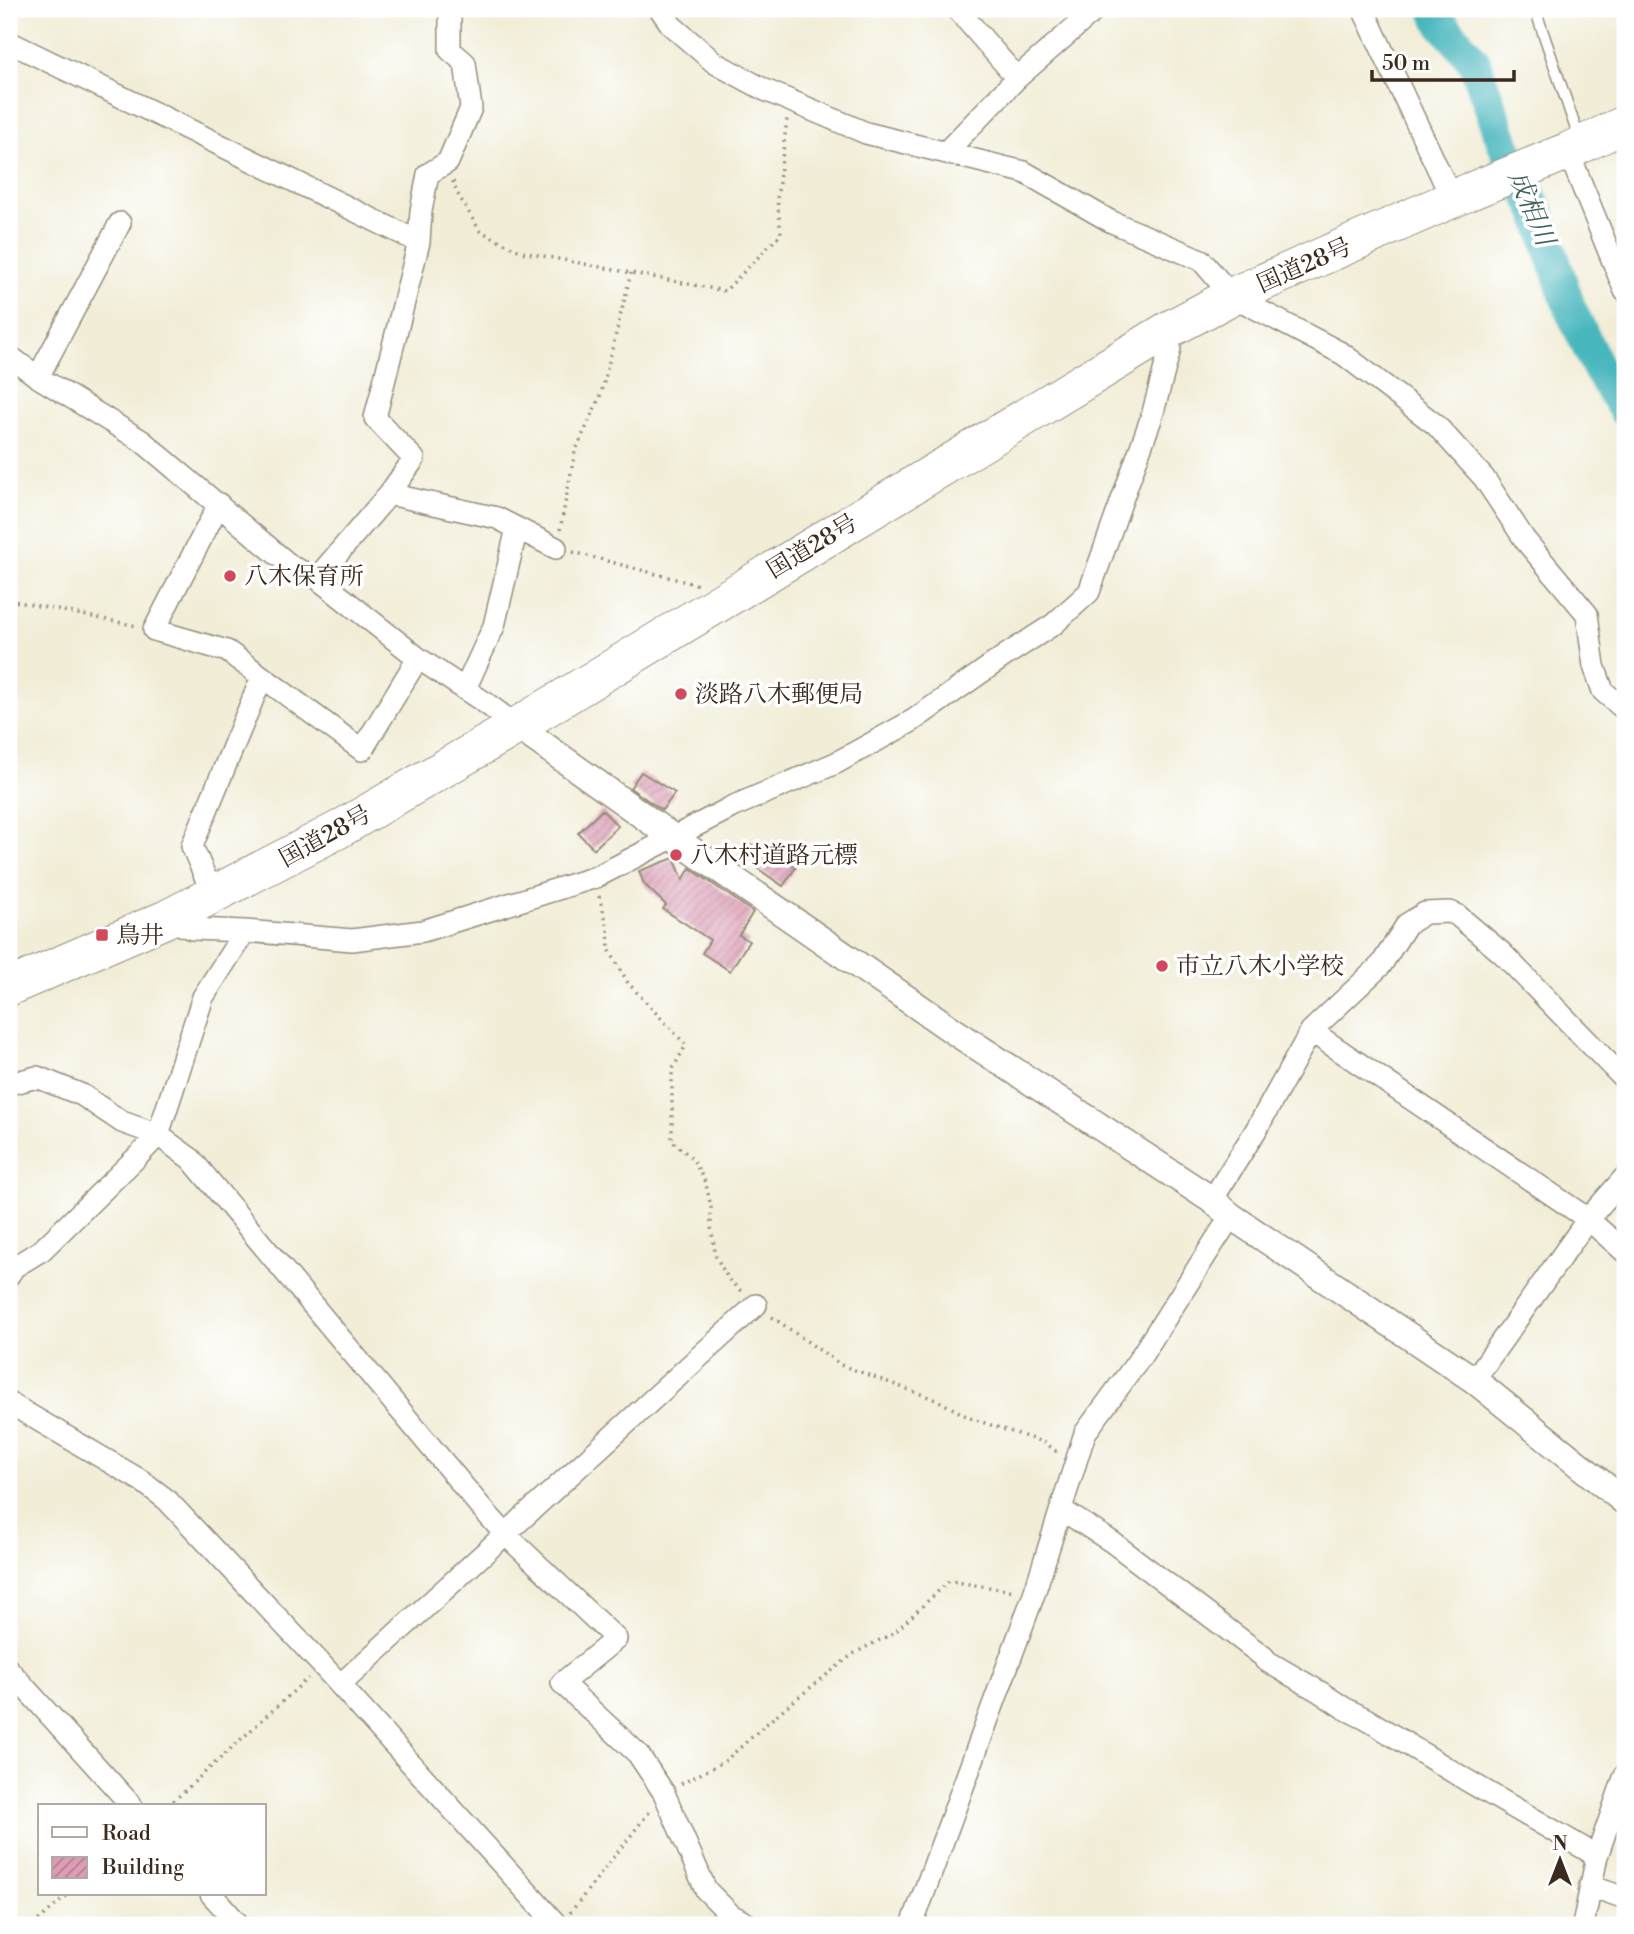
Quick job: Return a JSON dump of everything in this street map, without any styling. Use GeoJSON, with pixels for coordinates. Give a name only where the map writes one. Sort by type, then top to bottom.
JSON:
{"type":"FeatureCollection","features":[{"type":"Feature","properties":{"kind":"highway","name":"国道28号"},"geometry":{"type":"LineString","coordinates":[[9,987],[166,919],[338,830],[517,726],[1170,329],[1232,296],[1569,151],[1625,124]]}},
{"type":"Feature","properties":{"kind":"street"},"geometry":{"type":"LineString","coordinates":[[317,578],[389,494],[414,459],[375,418],[419,242],[428,174],[448,162],[471,108],[465,63],[450,50],[450,9]]}},
{"type":"Feature","properties":{"kind":"street"},"geometry":{"type":"LineString","coordinates":[[660,9],[672,26],[715,63],[765,90],[866,133],[1024,172],[1110,222],[1201,260],[1232,296],[1343,354],[1436,425],[1484,478],[1525,540],[1587,614],[1594,666],[1603,691],[1625,710]]}},
{"type":"Feature","properties":{"kind":"street"},"geometry":{"type":"LineString","coordinates":[[957,9],[1017,78]]}},
{"type":"Feature","properties":{"kind":"street"},"geometry":{"type":"LineString","coordinates":[[946,152],[1017,78],[1096,9]]}},
{"type":"Feature","properties":{"kind":"street"},"geometry":{"type":"LineString","coordinates":[[1363,9],[1462,195]]}},
{"type":"Feature","properties":{"kind":"street"},"geometry":{"type":"LineString","coordinates":[[9,42],[419,242]]}},
{"type":"Feature","properties":{"kind":"street"},"geometry":{"type":"LineString","coordinates":[[1569,151],[1625,292]]}},
{"type":"Feature","properties":{"kind":"street"},"geometry":{"type":"LineString","coordinates":[[38,377],[120,223]]}},
{"type":"Feature","properties":{"kind":"street"},"geometry":{"type":"LineString","coordinates":[[166,919],[192,929],[352,940],[423,931],[596,877],[734,806],[836,763],[912,721],[1054,624],[1089,592],[1152,416],[1170,349],[1170,329]]}},
{"type":"Feature","properties":{"kind":"street"},"geometry":{"type":"LineString","coordinates":[[9,356],[142,441],[292,567],[317,578],[418,658],[674,838],[955,1032],[1222,1208],[1474,1380],[1625,1502]]}},
{"type":"Feature","properties":{"kind":"street"},"geometry":{"type":"LineString","coordinates":[[389,494],[498,518],[556,548]]}},
{"type":"Feature","properties":{"kind":"street"},"geometry":{"type":"LineString","coordinates":[[219,504],[154,630],[226,651],[362,750],[418,658]]}},
{"type":"Feature","properties":{"kind":"street"},"geometry":{"type":"LineString","coordinates":[[465,689],[494,626],[517,528]]}},
{"type":"Feature","properties":{"kind":"street"},"geometry":{"type":"LineString","coordinates":[[213,895],[192,846],[262,677]]}},
{"type":"Feature","properties":{"kind":"street"},"geometry":{"type":"LineString","coordinates":[[912,1925],[1034,1594],[1085,1433],[1138,1361],[1222,1208],[1256,1130],[1311,1031],[1381,965],[1407,924],[1425,914],[1450,912],[1502,953],[1625,1080]]}},
{"type":"Feature","properties":{"kind":"street"},"geometry":{"type":"LineString","coordinates":[[9,1275],[14,1267],[42,1250],[158,1135],[203,997],[245,931]]}},
{"type":"Feature","properties":{"kind":"street"},"geometry":{"type":"LineString","coordinates":[[1311,1031],[1588,1219],[1625,1252]]}},
{"type":"Feature","properties":{"kind":"street"},"geometry":{"type":"LineString","coordinates":[[9,1084],[37,1077],[82,1094],[122,1122],[158,1135],[191,1159],[505,1534],[616,1639],[562,1683],[638,1754],[664,1793],[706,1890],[731,1914],[749,1925]]}},
{"type":"Feature","properties":{"kind":"street"},"geometry":{"type":"LineString","coordinates":[[1474,1380],[1588,1219],[1625,1177]]}},
{"type":"Feature","properties":{"kind":"street"},"geometry":{"type":"LineString","coordinates":[[340,1685],[756,1305]]}},
{"type":"Feature","properties":{"kind":"street"},"geometry":{"type":"LineString","coordinates":[[9,1403],[142,1480],[167,1500],[563,1920]]}},
{"type":"Feature","properties":{"kind":"street"},"geometry":{"type":"LineString","coordinates":[[1062,1510],[1112,1542],[1265,1660],[1597,1856]]}},
{"type":"Feature","properties":{"kind":"street"},"geometry":{"type":"LineString","coordinates":[[9,1670],[130,1804]]}},
{"type":"Feature","properties":{"kind":"street"},"geometry":{"type":"LineString","coordinates":[[1583,1925],[1597,1856],[1625,1775]]}},
{"type":"Feature","properties":{"kind":"street"},"geometry":{"type":"LineString","coordinates":[[1590,1886],[1625,1898]]}},
{"type":"Feature","properties":{"kind":"street"},"geometry":{"type":"LineString","coordinates":[[213,1896],[239,1925]]}},
{"type":"Feature","properties":{"kind":"lane"},"geometry":{"type":"LineString","coordinates":[[1535,9],[1569,151]]}},
{"type":"Feature","properties":{"kind":"path"},"geometry":{"type":"LineString","coordinates":[[448,162],[456,191],[480,231],[522,252],[725,291],[782,234],[777,199],[789,99]]}},
{"type":"Feature","properties":{"kind":"path"},"geometry":{"type":"LineString","coordinates":[[631,273],[601,394],[575,452],[556,548],[733,594]]}},
{"type":"Feature","properties":{"kind":"path"},"geometry":{"type":"LineString","coordinates":[[9,600],[154,630]]}},
{"type":"Feature","properties":{"kind":"path"},"geometry":{"type":"LineString","coordinates":[[596,877],[608,927],[609,949],[628,984],[686,1045],[672,1070],[672,1141],[693,1158],[706,1184],[716,1257],[729,1280],[756,1305],[841,1365],[937,1401],[971,1418],[1045,1443],[1056,1451],[1085,1433]]}},
{"type":"Feature","properties":{"kind":"path"},"geometry":{"type":"LineString","coordinates":[[563,1920],[664,1793],[725,1761],[781,1711],[853,1654],[895,1632],[949,1581],[1034,1594]]}},
{"type":"Feature","properties":{"kind":"path"},"geometry":{"type":"LineString","coordinates":[[170,1804],[322,1665]]}},
{"type":"Feature","properties":{"kind":"path"},"geometry":{"type":"LineString","coordinates":[[33,1925],[67,1896]]}},
{"type":"Feature","properties":{"kind":"building"},"geometry":{"type":"Polygon","coordinates":[[[641,772],[675,793],[662,810],[630,788],[641,772]]]}},
{"type":"Feature","properties":{"kind":"building"},"geometry":{"type":"Polygon","coordinates":[[[602,810],[618,826],[594,849],[578,833],[602,810]]]}},
{"type":"Feature","properties":{"kind":"building"},"geometry":{"type":"Polygon","coordinates":[[[778,842],[779,851],[793,860],[791,864],[796,867],[783,886],[744,859],[742,846],[778,842]]]}},
{"type":"Feature","properties":{"kind":"building"},"geometry":{"type":"Polygon","coordinates":[[[674,858],[683,880],[690,868],[753,912],[739,935],[749,941],[730,971],[702,953],[710,940],[663,909],[666,905],[644,884],[639,871],[674,858]]]}},
{"type":"Feature","properties":{"kind":"waterway","name":"成相川"},"geometry":{"type":"LineString","coordinates":[[1435,9],[1443,25],[1474,61],[1504,145],[1539,215],[1569,306],[1598,368],[1625,411]]}},
{"type":"Feature","properties":{"kind":"place","name":"八木保育所"},"geometry":{"type":"Point","coordinates":[230,576]}},
{"type":"Feature","properties":{"kind":"place","name":"淡路八木郵便局"},"geometry":{"type":"Point","coordinates":[681,694]}},
{"type":"Feature","properties":{"kind":"place","name":"八木村道路元標"},"geometry":{"type":"Point","coordinates":[676,855]}},
{"type":"Feature","properties":{"kind":"place","name":"鳥井"},"geometry":{"type":"Point","coordinates":[102,935]}},
{"type":"Feature","properties":{"kind":"place","name":"市立八木小学校"},"geometry":{"type":"Point","coordinates":[1162,966]}}]}
